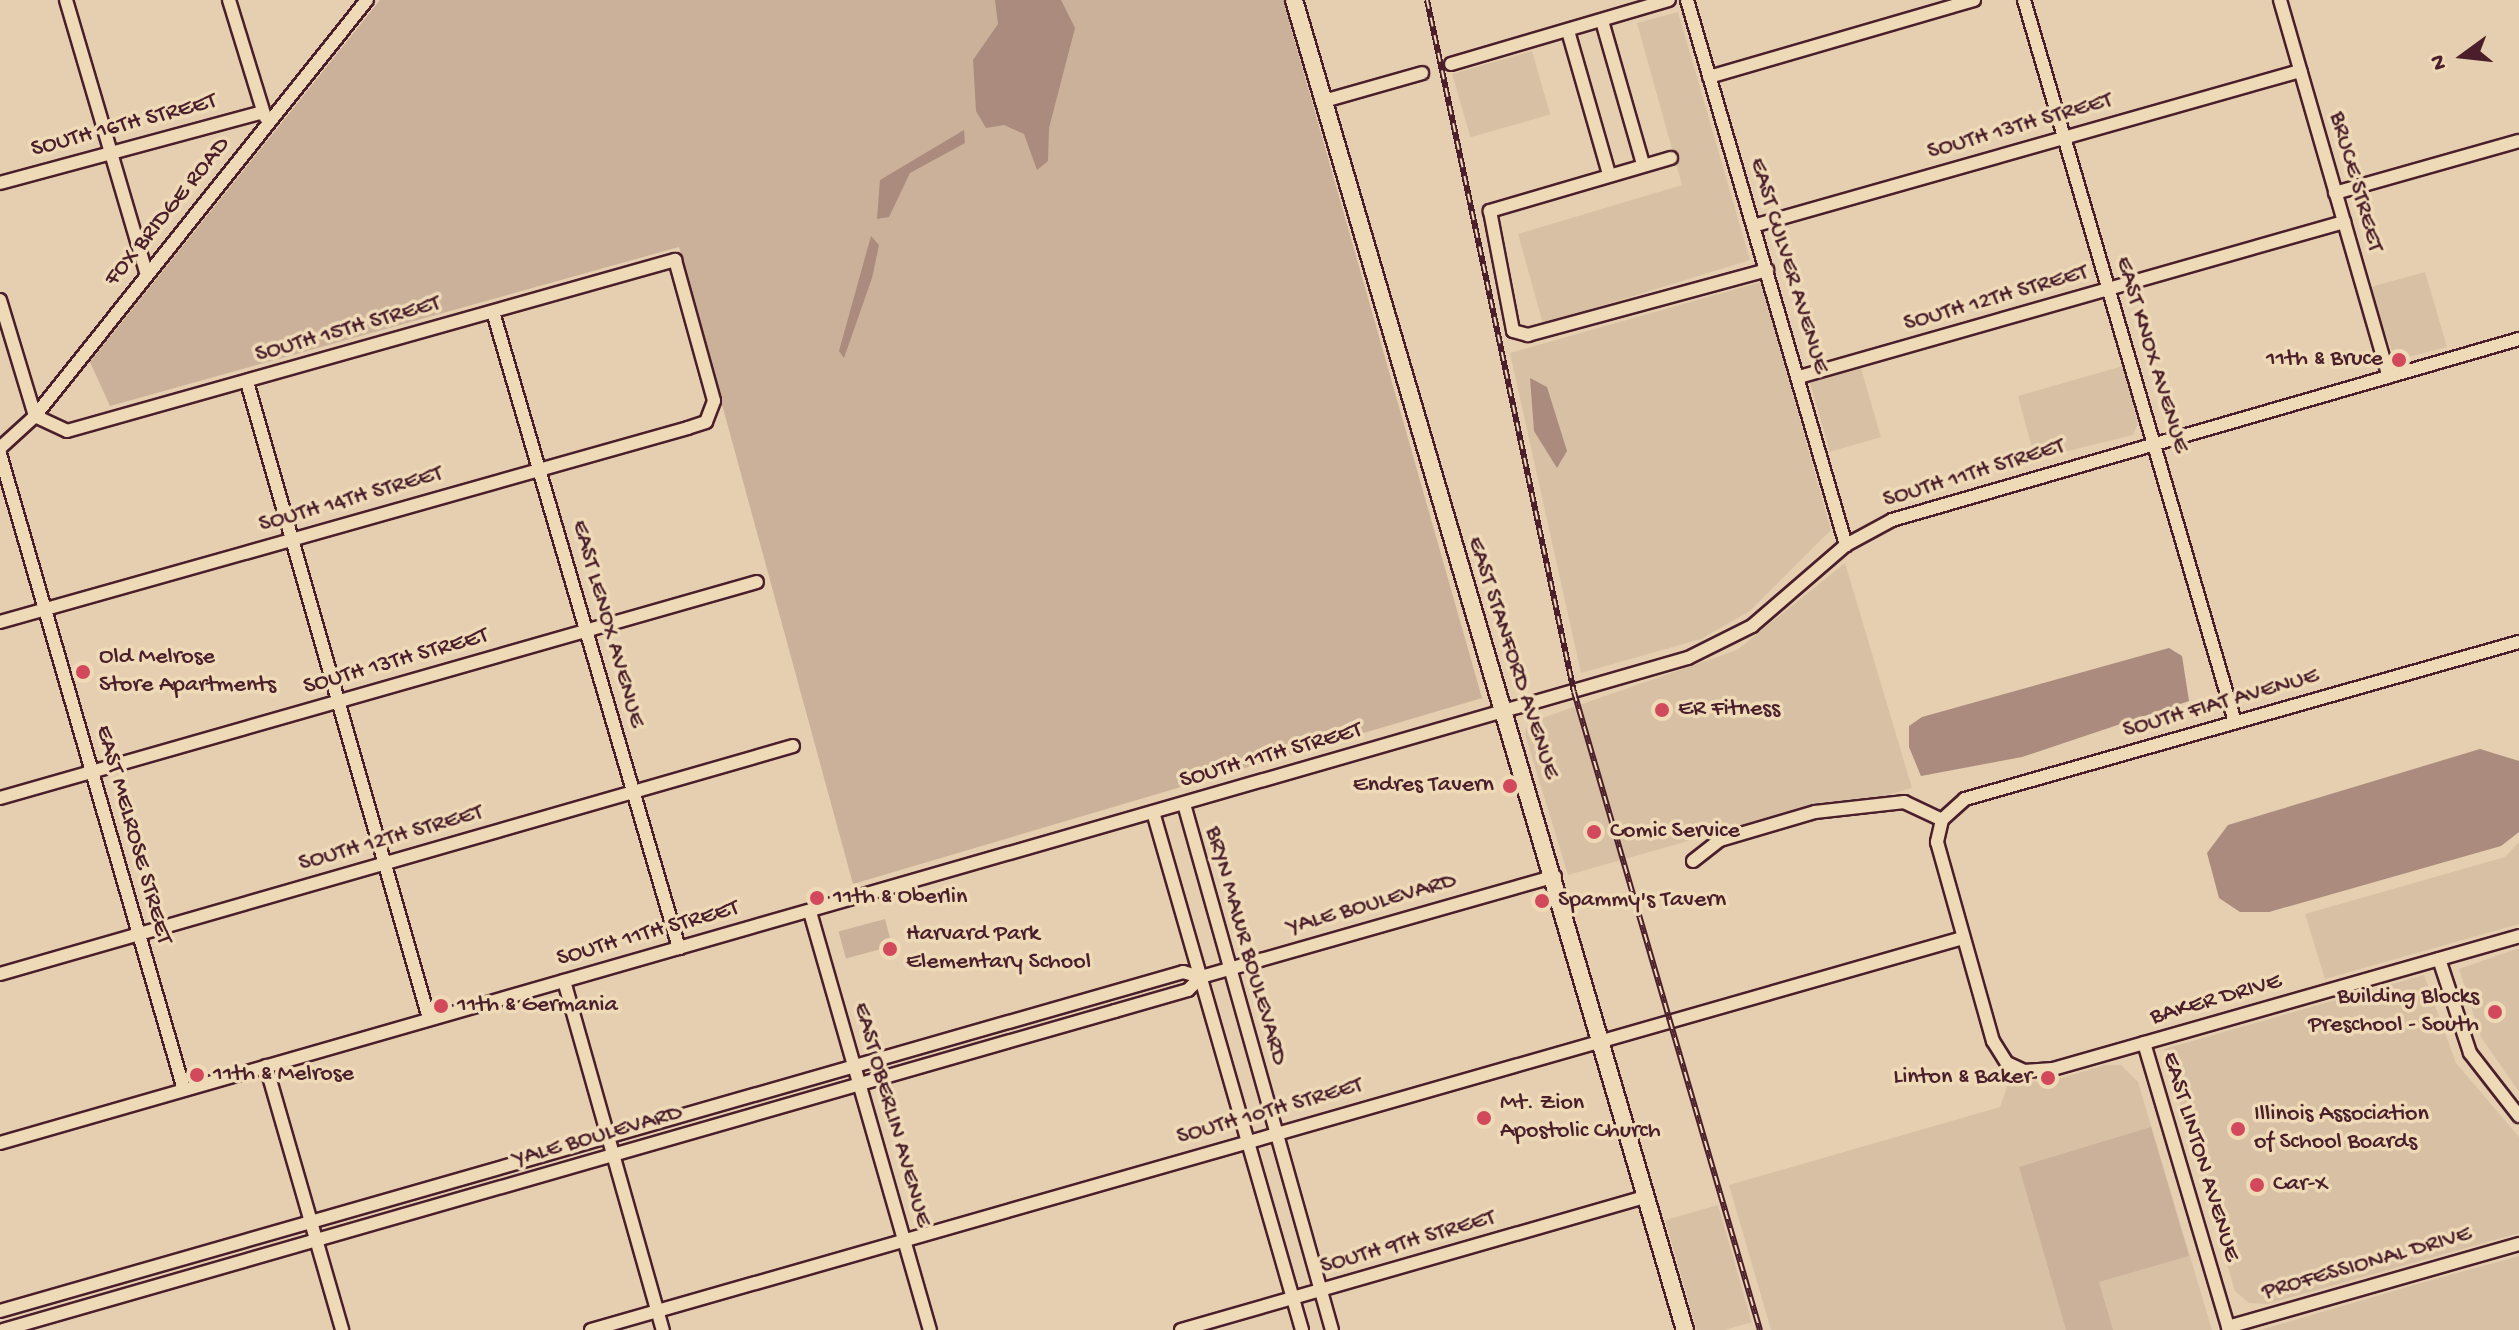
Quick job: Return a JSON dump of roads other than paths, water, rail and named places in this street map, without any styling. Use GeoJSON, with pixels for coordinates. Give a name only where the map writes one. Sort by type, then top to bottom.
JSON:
{"type":"FeatureCollection","features":[{"type":"Feature","properties":{"kind":"main road","name":"EAST STANFORD AVENUE"},"geometry":{"type":"LineString","coordinates":[[1294,0],[1555,876],[1685,1330]]}},
{"type":"Feature","properties":{"kind":"street"},"geometry":{"type":"LineString","coordinates":[[66,0],[146,272]]}},
{"type":"Feature","properties":{"kind":"street"},"geometry":{"type":"LineString","coordinates":[[229,0],[260,113],[270,122]]}},
{"type":"Feature","properties":{"kind":"street","name":"FOX BRIDGE ROAD"},"geometry":{"type":"LineString","coordinates":[[0,451],[35,416],[146,272],[367,0]]}},
{"type":"Feature","properties":{"kind":"street"},"geometry":{"type":"LineString","coordinates":[[1451,64],[1669,0]]}},
{"type":"Feature","properties":{"kind":"street","name":"EAST CULVER AVENUE"},"geometry":{"type":"LineString","coordinates":[[1687,0],[1846,545]]}},
{"type":"Feature","properties":{"kind":"street"},"geometry":{"type":"LineString","coordinates":[[1709,77],[1974,0]]}},
{"type":"Feature","properties":{"kind":"street","name":"EAST KNOX AVENUE"},"geometry":{"type":"LineString","coordinates":[[2024,0],[2235,722]]}},
{"type":"Feature","properties":{"kind":"street","name":"BRUCE STREET"},"geometry":{"type":"LineString","coordinates":[[2284,1],[2300,71],[2389,377]]}},
{"type":"Feature","properties":{"kind":"street"},"geometry":{"type":"LineString","coordinates":[[1602,21],[1643,164]]}},
{"type":"Feature","properties":{"kind":"street"},"geometry":{"type":"LineString","coordinates":[[1568,31],[1609,174]]}},
{"type":"Feature","properties":{"kind":"street","name":"SOUTH 13TH STREET"},"geometry":{"type":"LineString","coordinates":[[1753,226],[2300,71]]}},
{"type":"Feature","properties":{"kind":"street"},"geometry":{"type":"LineString","coordinates":[[1324,101],[1422,73]]}},
{"type":"Feature","properties":{"kind":"street","name":"SOUTH 16TH STREET"},"geometry":{"type":"LineString","coordinates":[[0,183],[260,113]]}},
{"type":"Feature","properties":{"kind":"street"},"geometry":{"type":"LineString","coordinates":[[2335,193],[2519,141]]}},
{"type":"Feature","properties":{"kind":"street"},"geometry":{"type":"LineString","coordinates":[[1671,158],[1490,211],[1513,331],[1528,335],[1767,270]]}},
{"type":"Feature","properties":{"kind":"street","name":"SOUTH 12TH STREET"},"geometry":{"type":"LineString","coordinates":[[1799,377],[2344,222]]}},
{"type":"Feature","properties":{"kind":"street","name":"SOUTH 15TH STREET"},"geometry":{"type":"LineString","coordinates":[[35,416],[59,431],[82,429],[675,260],[712,392],[711,417]]}},
{"type":"Feature","properties":{"kind":"street"},"geometry":{"type":"LineString","coordinates":[[0,300],[35,416]]}},
{"type":"Feature","properties":{"kind":"street","name":"EAST LENOX AVENUE"},"geometry":{"type":"LineString","coordinates":[[493,312],[679,948]]}},
{"type":"Feature","properties":{"kind":"street","name":"SOUTH 11TH STREET"},"geometry":{"type":"LineString","coordinates":[[0,1143],[1505,712],[1714,648],[1846,545],[1905,515],[2519,339]]}},
{"type":"Feature","properties":{"kind":"street"},"geometry":{"type":"LineString","coordinates":[[247,382],[429,1019]]}},
{"type":"Feature","properties":{"kind":"street","name":"SOUTH 14TH STREET"},"geometry":{"type":"LineString","coordinates":[[0,622],[711,417]]}},
{"type":"Feature","properties":{"kind":"street","name":"EAST MELROSE STREET"},"geometry":{"type":"LineString","coordinates":[[0,451],[184,1090]]}},
{"type":"Feature","properties":{"kind":"street","name":"SOUTH 13TH STREET"},"geometry":{"type":"LineString","coordinates":[[0,798],[757,582]]}},
{"type":"Feature","properties":{"kind":"street","name":"SOUTH FIAT AVENUE"},"geometry":{"type":"LineString","coordinates":[[1942,820],[1965,799],[2519,642]]}},
{"type":"Feature","properties":{"kind":"street","name":"SOUTH 12TH STREET"},"geometry":{"type":"LineString","coordinates":[[0,974],[793,746]]}},
{"type":"Feature","properties":{"kind":"street"},"geometry":{"type":"LineString","coordinates":[[1693,861],[1720,840],[1815,812],[1904,802],[1942,820],[1938,850],[1963,938]]}},
{"type":"Feature","properties":{"kind":"street","name":"BRYN MAWR BOULEVARD"},"geometry":{"type":"LineString","coordinates":[[1184,804],[1332,1330]]}},
{"type":"Feature","properties":{"kind":"street"},"geometry":{"type":"LineString","coordinates":[[1153,812],[1302,1330]]}},
{"type":"Feature","properties":{"kind":"street","name":"YALE BOULEVARD"},"geometry":{"type":"LineString","coordinates":[[3,1330],[1188,990],[1201,977],[1555,876]]}},
{"type":"Feature","properties":{"kind":"street","name":"EAST OBERLIN AVENUE"},"geometry":{"type":"LineString","coordinates":[[810,912],[930,1330]]}},
{"type":"Feature","properties":{"kind":"street","name":"BAKER DRIVE"},"geometry":{"type":"LineString","coordinates":[[1963,938],[1993,1041],[2017,1068],[2046,1070],[2519,936]]}},
{"type":"Feature","properties":{"kind":"street","name":"SOUTH 10TH STREET"},"geometry":{"type":"LineString","coordinates":[[591,1330],[1963,938]]}},
{"type":"Feature","properties":{"kind":"street"},"geometry":{"type":"LineString","coordinates":[[2439,959],[2470,1053],[2519,1116]]}},
{"type":"Feature","properties":{"kind":"street","name":"YALE BOULEVARD"},"geometry":{"type":"LineString","coordinates":[[0,1311],[1183,972],[1201,977]]}},
{"type":"Feature","properties":{"kind":"street"},"geometry":{"type":"LineString","coordinates":[[564,981],[663,1330]]}},
{"type":"Feature","properties":{"kind":"street","name":"EAST LINTON AVENUE"},"geometry":{"type":"LineString","coordinates":[[2144,1043],[2228,1328]]}},
{"type":"Feature","properties":{"kind":"street"},"geometry":{"type":"LineString","coordinates":[[266,1066],[342,1330]]}},
{"type":"Feature","properties":{"kind":"street","name":"SOUTH 9TH STREET"},"geometry":{"type":"LineString","coordinates":[[1181,1330],[1647,1196]]}},
{"type":"Feature","properties":{"kind":"street","name":"PROFESSIONAL DRIVE"},"geometry":{"type":"LineString","coordinates":[[2228,1328],[2519,1244]]}},
{"type":"Feature","properties":{"kind":"railway"},"geometry":{"type":"LineString","coordinates":[[1427,0],[1574,692],[1760,1330]]}},
{"type":"Feature","properties":{"kind":"place","name":"11th & Bruce"},"geometry":{"type":"Point","coordinates":[2399,360]}},
{"type":"Feature","properties":{"kind":"place","name":"Old Melrose Store Apartments"},"geometry":{"type":"Point","coordinates":[83,672]}},
{"type":"Feature","properties":{"kind":"place","name":"ER Fitness"},"geometry":{"type":"Point","coordinates":[1662,710]}},
{"type":"Feature","properties":{"kind":"place","name":"Endres Tavern"},"geometry":{"type":"Point","coordinates":[1510,786]}},
{"type":"Feature","properties":{"kind":"place","name":"Comic Service"},"geometry":{"type":"Point","coordinates":[1594,832]}},
{"type":"Feature","properties":{"kind":"place","name":"11th & Oberlin"},"geometry":{"type":"Point","coordinates":[817,898]}},
{"type":"Feature","properties":{"kind":"place","name":"Spammy's Tavern"},"geometry":{"type":"Point","coordinates":[1542,901]}},
{"type":"Feature","properties":{"kind":"place","name":"Harvard Park Elementary School"},"geometry":{"type":"Point","coordinates":[890,949]}},
{"type":"Feature","properties":{"kind":"place","name":"11th & Germania"},"geometry":{"type":"Point","coordinates":[441,1006]}},
{"type":"Feature","properties":{"kind":"place","name":"Building Blocks Preschool - South"},"geometry":{"type":"Point","coordinates":[2495,1012]}},
{"type":"Feature","properties":{"kind":"place","name":"11th & Melrose"},"geometry":{"type":"Point","coordinates":[197,1075]}},
{"type":"Feature","properties":{"kind":"place","name":"Linton & Baker"},"geometry":{"type":"Point","coordinates":[2048,1078]}},
{"type":"Feature","properties":{"kind":"place","name":"Mt. Zion Apostolic Church"},"geometry":{"type":"Point","coordinates":[1484,1118]}},
{"type":"Feature","properties":{"kind":"place","name":"Illinois Association of School Boards"},"geometry":{"type":"Point","coordinates":[2238,1129]}},
{"type":"Feature","properties":{"kind":"place","name":"Car-X"},"geometry":{"type":"Point","coordinates":[2257,1185]}}]}
